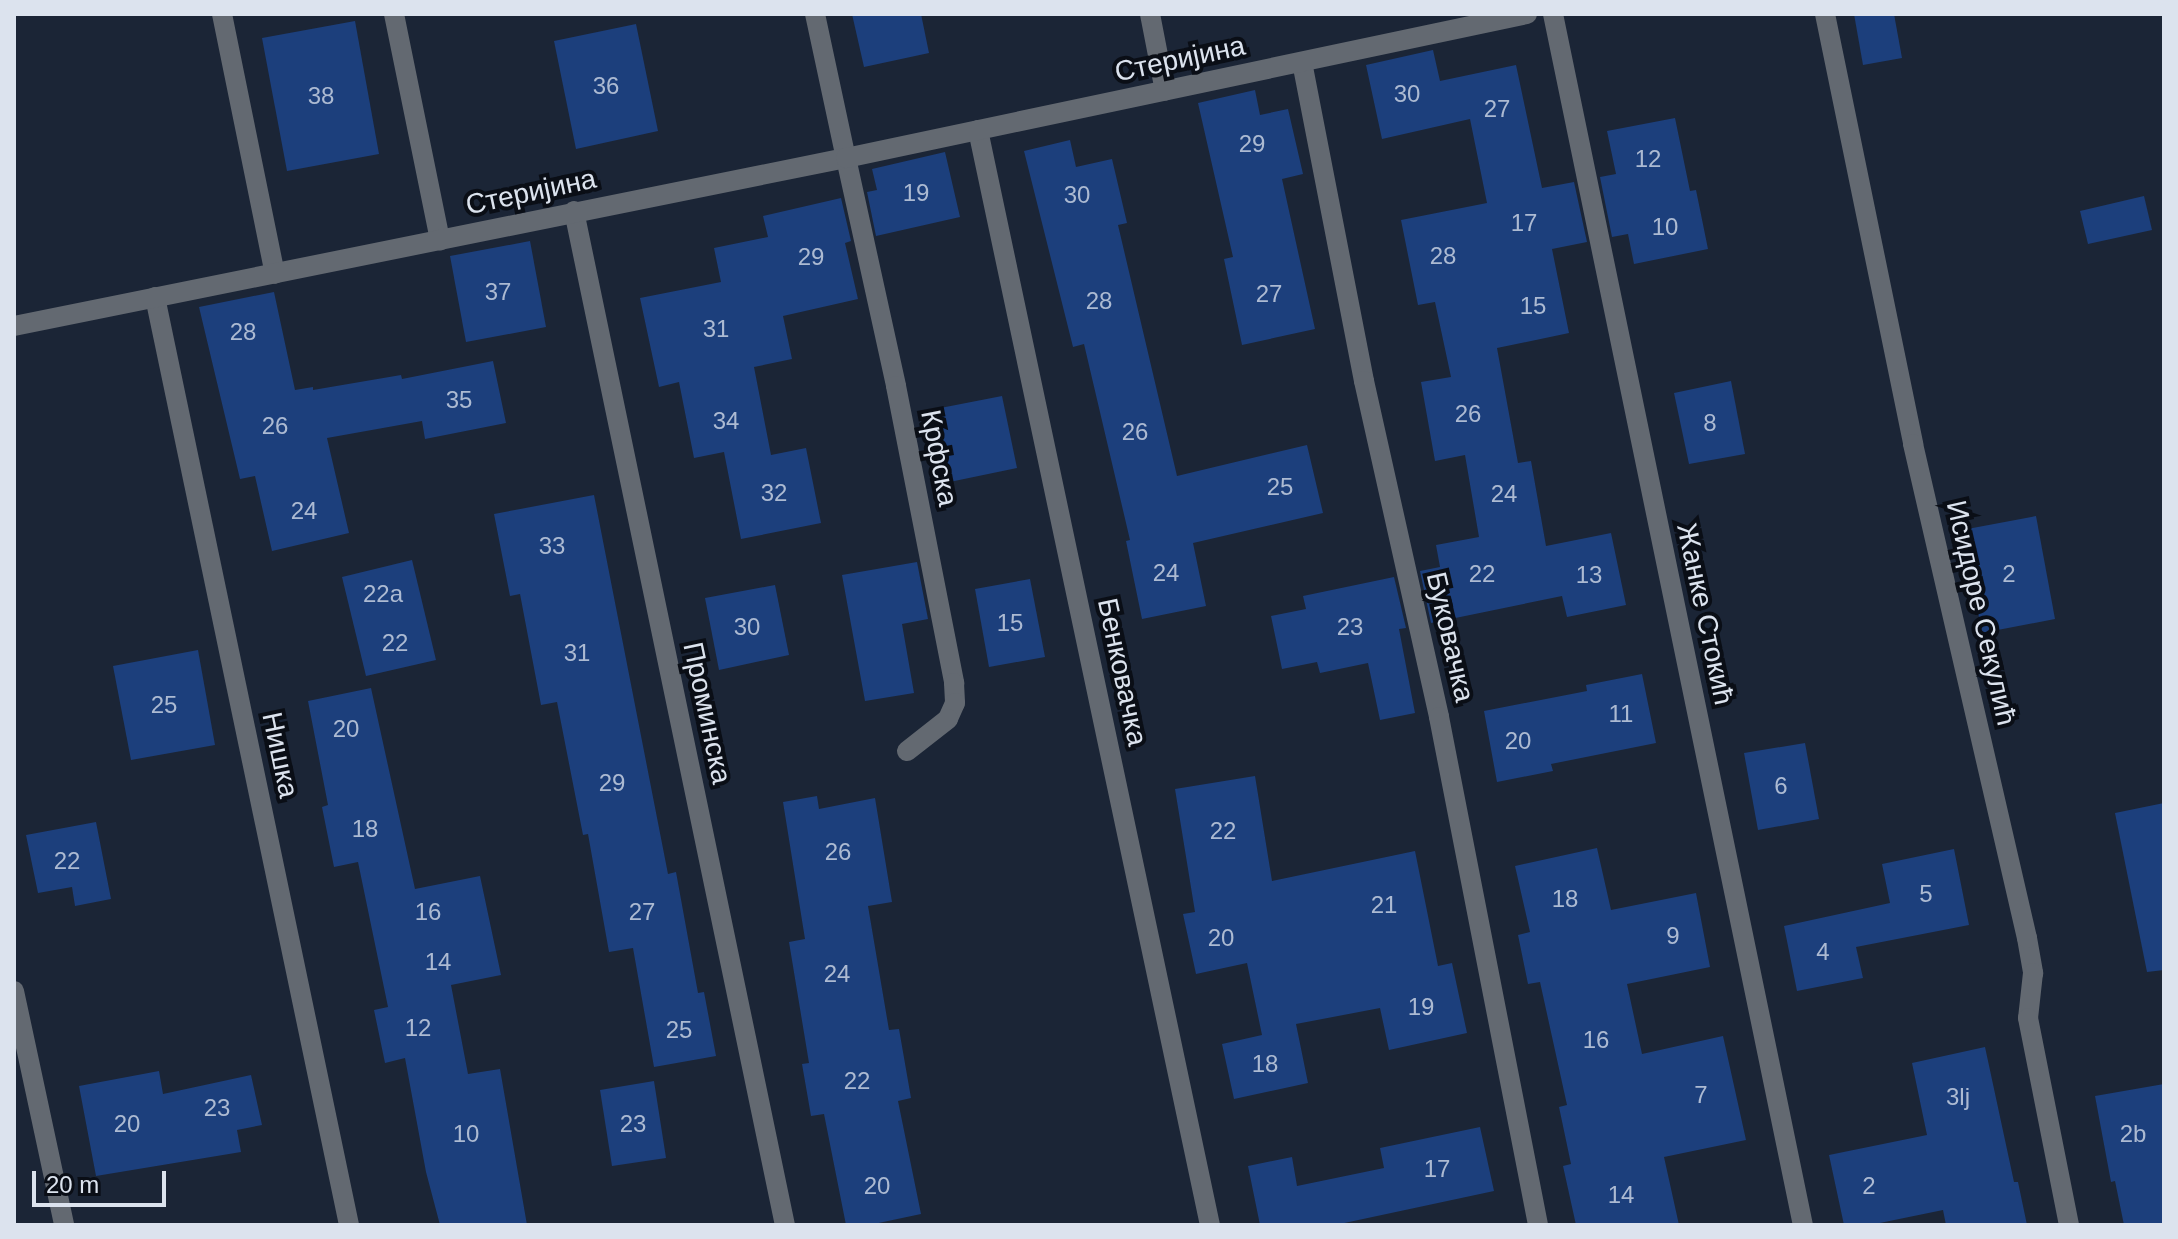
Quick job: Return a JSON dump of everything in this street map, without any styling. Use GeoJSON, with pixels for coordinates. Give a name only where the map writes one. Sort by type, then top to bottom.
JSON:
{"type":"FeatureCollection","features":[{"type":"Feature","properties":{"kind":"street"},"geometry":{"type":"LineString","coordinates":[[222,14],[275,274]]}},
{"type":"Feature","properties":{"kind":"street"},"geometry":{"type":"LineString","coordinates":[[394,14],[440,240]]}},
{"type":"Feature","properties":{"kind":"street"},"geometry":{"type":"LineString","coordinates":[[815,14],[846,158]]}},
{"type":"Feature","properties":{"kind":"street"},"geometry":{"type":"LineString","coordinates":[[1150,14],[1165,91]]}},
{"type":"Feature","properties":{"kind":"street","name":"Стеријина"},"geometry":{"type":"LineString","coordinates":[[14,326],[846,158],[1527,14]]}},
{"type":"Feature","properties":{"kind":"street","name":"Жанке Стокић"},"geometry":{"type":"LineString","coordinates":[[1553,14],[1803,1225]]}},
{"type":"Feature","properties":{"kind":"street","name":"Исидоре Секулић"},"geometry":{"type":"LineString","coordinates":[[1825,14],[1913,444],[2027,938],[2033,973],[2028,1006],[2030,1033],[2069,1225]]}},
{"type":"Feature","properties":{"kind":"street","name":"Буковачка"},"geometry":{"type":"LineString","coordinates":[[1302,62],[1364,381],[1439,717],[1538,1225]]}},
{"type":"Feature","properties":{"kind":"street","name":"Бенковачка"},"geometry":{"type":"LineString","coordinates":[[978,130],[1210,1225]]}},
{"type":"Feature","properties":{"kind":"street","name":"Крфска"},"geometry":{"type":"LineString","coordinates":[[846,158],[954,683],[955,703],[948,719],[907,751]]}},
{"type":"Feature","properties":{"kind":"street","name":"Проминска"},"geometry":{"type":"LineString","coordinates":[[574,211],[785,1225]]}},
{"type":"Feature","properties":{"kind":"street","name":"Нишка"},"geometry":{"type":"LineString","coordinates":[[155,297],[349,1225]]}},
{"type":"Feature","properties":{"kind":"street"},"geometry":{"type":"LineString","coordinates":[[14,991],[64,1225]]}},
{"type":"Feature","properties":{"kind":"building"},"geometry":{"type":"Polygon","coordinates":[[[852,14],[921,14],[929,53],[864,67],[852,14]]]}},
{"type":"Feature","properties":{"kind":"building"},"geometry":{"type":"Polygon","coordinates":[[[1854,14],[1894,14],[1902,58],[1863,65],[1854,14]]]}},
{"type":"Feature","properties":{"kind":"building"},"geometry":{"type":"Polygon","coordinates":[[[355,21],[379,154],[287,171],[262,38],[355,21]]]}},
{"type":"Feature","properties":{"kind":"building"},"geometry":{"type":"Polygon","coordinates":[[[636,24],[658,131],[576,149],[554,41],[636,24]]]}},
{"type":"Feature","properties":{"kind":"building"},"geometry":{"type":"Polygon","coordinates":[[[1433,50],[1440,81],[1516,65],[1542,188],[1574,182],[1587,242],[1552,249],[1569,333],[1497,348],[1518,463],[1531,461],[1546,546],[1611,533],[1626,605],[1567,617],[1562,596],[1431,623],[1420,571],[1440,567],[1436,545],[1479,537],[1465,455],[1435,461],[1421,382],[1451,377],[1435,302],[1418,305],[1401,220],[1487,203],[1470,119],[1382,139],[1366,65],[1433,50]]]}},
{"type":"Feature","properties":{"kind":"building"},"geometry":{"type":"Polygon","coordinates":[[[1255,90],[1260,115],[1288,109],[1303,174],[1282,179],[1315,329],[1242,345],[1224,259],[1233,257],[1198,103],[1255,90]]]}},
{"type":"Feature","properties":{"kind":"building"},"geometry":{"type":"Polygon","coordinates":[[[1675,118],[1690,191],[1696,190],[1708,249],[1634,264],[1628,234],[1612,237],[1600,177],[1616,174],[1607,131],[1675,118]]]}},
{"type":"Feature","properties":{"kind":"building"},"geometry":{"type":"Polygon","coordinates":[[[1070,140],[1076,167],[1112,159],[1127,223],[1118,225],[1177,476],[1307,445],[1323,513],[1193,543],[1206,606],[1142,619],[1126,541],[1130,540],[1084,344],[1073,347],[1024,151],[1070,140]]]}},
{"type":"Feature","properties":{"kind":"building"},"geometry":{"type":"Polygon","coordinates":[[[945,152],[960,217],[876,236],[867,192],[877,190],[872,169],[945,152]]]}},
{"type":"Feature","properties":{"kind":"building"},"geometry":{"type":"Polygon","coordinates":[[[2144,196],[2152,230],[2088,244],[2080,211],[2144,196]]]}},
{"type":"Feature","properties":{"kind":"building"},"geometry":{"type":"Polygon","coordinates":[[[841,198],[851,241],[845,243],[858,299],[783,316],[792,359],[754,367],[771,455],[806,448],[821,523],[741,539],[724,452],[694,458],[679,382],[659,387],[640,298],[721,282],[714,248],[768,237],[763,216],[841,198]]]}},
{"type":"Feature","properties":{"kind":"building"},"geometry":{"type":"Polygon","coordinates":[[[530,241],[546,327],[466,342],[450,256],[530,241]]]}},
{"type":"Feature","properties":{"kind":"building"},"geometry":{"type":"Polygon","coordinates":[[[274,292],[295,390],[313,387],[313,390],[401,375],[402,379],[493,361],[506,423],[425,439],[422,421],[327,438],[349,533],[272,551],[255,476],[240,479],[199,307],[274,292]]]}},
{"type":"Feature","properties":{"kind":"building"},"geometry":{"type":"Polygon","coordinates":[[[1731,381],[1745,454],[1689,464],[1674,393],[1731,381]]]}},
{"type":"Feature","properties":{"kind":"building"},"geometry":{"type":"Polygon","coordinates":[[[1002,396],[1017,468],[940,484],[925,411],[1002,396]]]}},
{"type":"Feature","properties":{"kind":"building"},"geometry":{"type":"Polygon","coordinates":[[[594,495],[668,874],[676,872],[698,993],[704,992],[716,1056],[654,1067],[633,948],[609,952],[588,834],[583,835],[557,702],[541,705],[520,594],[510,596],[494,514],[594,495]]]}},
{"type":"Feature","properties":{"kind":"building"},"geometry":{"type":"Polygon","coordinates":[[[2036,516],[2055,619],[1982,633],[1962,530],[2036,516]]]}},
{"type":"Feature","properties":{"kind":"building"},"geometry":{"type":"Polygon","coordinates":[[[412,560],[436,660],[366,676],[342,577],[412,560]]]}},
{"type":"Feature","properties":{"kind":"building"},"geometry":{"type":"Polygon","coordinates":[[[917,562],[928,619],[902,624],[914,693],[865,701],[842,575],[917,562]]]}},
{"type":"Feature","properties":{"kind":"building"},"geometry":{"type":"Polygon","coordinates":[[[1394,577],[1406,628],[1399,629],[1415,713],[1380,720],[1368,663],[1320,673],[1317,662],[1282,669],[1271,616],[1306,609],[1303,596],[1394,577]]]}},
{"type":"Feature","properties":{"kind":"building"},"geometry":{"type":"Polygon","coordinates":[[[1030,579],[1045,657],[989,667],[975,589],[1030,579]]]}},
{"type":"Feature","properties":{"kind":"building"},"geometry":{"type":"Polygon","coordinates":[[[775,585],[789,655],[719,670],[705,598],[775,585]]]}},
{"type":"Feature","properties":{"kind":"building"},"geometry":{"type":"Polygon","coordinates":[[[198,650],[215,745],[131,760],[113,666],[198,650]]]}},
{"type":"Feature","properties":{"kind":"building"},"geometry":{"type":"Polygon","coordinates":[[[1642,674],[1656,743],[1551,764],[1553,771],[1497,782],[1484,711],[1587,691],[1586,685],[1642,674]]]}},
{"type":"Feature","properties":{"kind":"building"},"geometry":{"type":"Polygon","coordinates":[[[371,688],[415,889],[480,876],[501,975],[451,985],[468,1074],[500,1069],[527,1225],[440,1225],[426,1172],[405,1058],[385,1063],[374,1010],[388,1007],[358,862],[334,867],[322,807],[328,805],[308,701],[371,688]]]}},
{"type":"Feature","properties":{"kind":"building"},"geometry":{"type":"Polygon","coordinates":[[[1805,743],[1819,819],[1758,830],[1744,753],[1805,743]]]}},
{"type":"Feature","properties":{"kind":"building"},"geometry":{"type":"Polygon","coordinates":[[[1255,776],[1272,881],[1415,851],[1438,966],[1452,963],[1467,1033],[1389,1050],[1380,1008],[1296,1024],[1308,1083],[1234,1099],[1222,1044],[1262,1035],[1247,963],[1196,974],[1183,914],[1195,912],[1175,789],[1255,776]]]}},
{"type":"Feature","properties":{"kind":"building"},"geometry":{"type":"Polygon","coordinates":[[[817,796],[819,809],[875,798],[892,902],[868,906],[889,1030],[899,1029],[911,1098],[898,1101],[921,1214],[869,1225],[846,1225],[824,1114],[811,1116],[802,1064],[809,1063],[789,942],[805,939],[783,802],[817,796]]]}},
{"type":"Feature","properties":{"kind":"building"},"geometry":{"type":"Polygon","coordinates":[[[2164,803],[2164,970],[2147,972],[2115,813],[2164,803]]]}},
{"type":"Feature","properties":{"kind":"building"},"geometry":{"type":"Polygon","coordinates":[[[96,822],[111,899],[75,906],[72,887],[38,893],[26,835],[96,822]]]}},
{"type":"Feature","properties":{"kind":"building"},"geometry":{"type":"Polygon","coordinates":[[[1597,848],[1611,910],[1696,893],[1710,967],[1627,984],[1642,1054],[1723,1036],[1746,1140],[1664,1157],[1679,1225],[1576,1225],[1563,1166],[1571,1164],[1559,1107],[1567,1105],[1540,982],[1528,984],[1518,935],[1530,932],[1515,866],[1597,848]]]}},
{"type":"Feature","properties":{"kind":"building"},"geometry":{"type":"Polygon","coordinates":[[[1954,849],[1969,925],[1856,947],[1863,978],[1797,991],[1784,926],[1890,903],[1882,864],[1954,849]]]}},
{"type":"Feature","properties":{"kind":"building"},"geometry":{"type":"Polygon","coordinates":[[[1985,1047],[2014,1182],[2018,1182],[2027,1225],[1946,1225],[1943,1210],[1870,1225],[1844,1225],[1829,1155],[1927,1135],[1912,1063],[1985,1047]]]}},
{"type":"Feature","properties":{"kind":"building"},"geometry":{"type":"Polygon","coordinates":[[[159,1071],[163,1094],[251,1075],[262,1125],[237,1130],[241,1152],[96,1176],[79,1086],[159,1071]]]}},
{"type":"Feature","properties":{"kind":"building"},"geometry":{"type":"Polygon","coordinates":[[[654,1081],[666,1158],[612,1166],[600,1090],[654,1081]]]}},
{"type":"Feature","properties":{"kind":"building"},"geometry":{"type":"Polygon","coordinates":[[[2164,1084],[2164,1225],[2124,1225],[2115,1181],[2111,1182],[2095,1096],[2164,1084]]]}},
{"type":"Feature","properties":{"kind":"building"},"geometry":{"type":"Polygon","coordinates":[[[1480,1127],[1494,1191],[1335,1225],[1260,1225],[1248,1166],[1292,1157],[1297,1186],[1384,1168],[1380,1148],[1480,1127]]]}}]}
